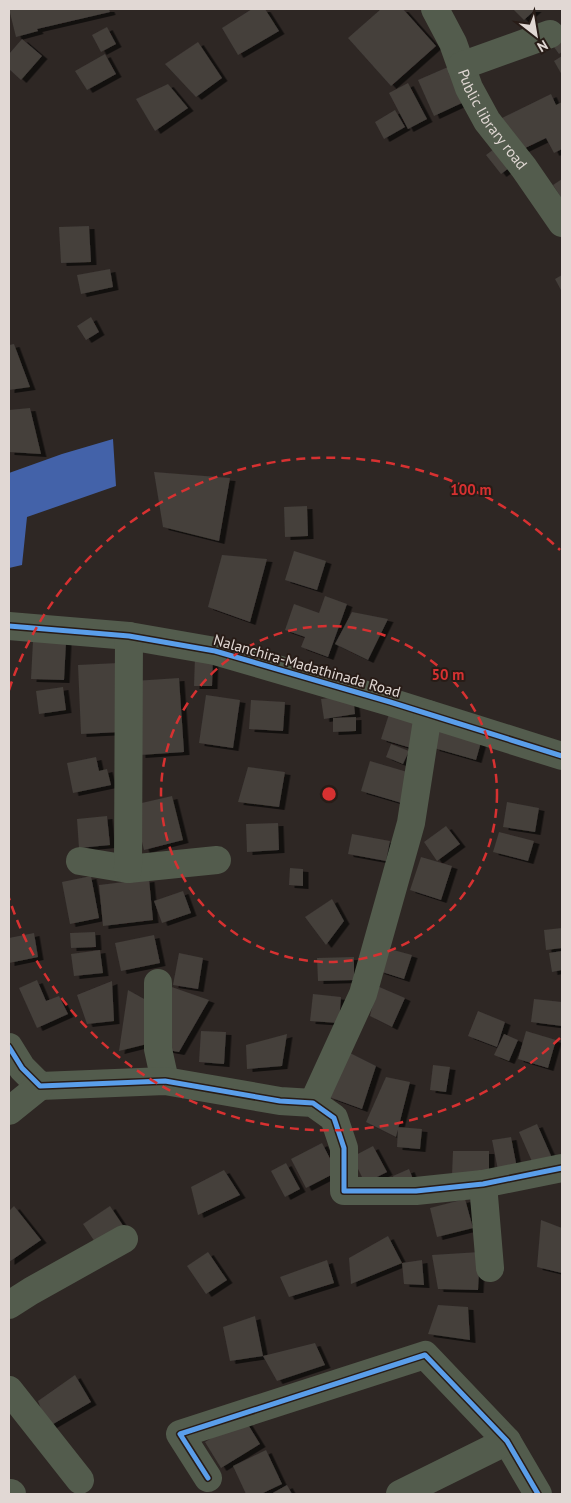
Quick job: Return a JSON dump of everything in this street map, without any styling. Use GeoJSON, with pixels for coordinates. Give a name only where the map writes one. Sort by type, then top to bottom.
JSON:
{"type":"FeatureCollection","features":[{"type":"Feature","properties":{"kind":"street","name":"Public library road"},"geometry":{"type":"LineString","coordinates":[[435,9],[454,43],[469,88],[487,121],[524,168],[562,223]]}},
{"type":"Feature","properties":{"kind":"street"},"geometry":{"type":"LineString","coordinates":[[461,66],[550,34]]}},
{"type":"Feature","properties":{"kind":"street","name":"Nalanchira-Madathinada Road"},"geometry":{"type":"LineString","coordinates":[[9,626],[129,636],[215,651],[562,756]]}},
{"type":"Feature","properties":{"kind":"street"},"geometry":{"type":"LineString","coordinates":[[128,869],[129,636]]}},
{"type":"Feature","properties":{"kind":"street"},"geometry":{"type":"LineString","coordinates":[[313,1103],[363,994],[412,822],[428,714]]}},
{"type":"Feature","properties":{"kind":"street"},"geometry":{"type":"LineString","coordinates":[[80,861],[128,869],[217,860]]}},
{"type":"Feature","properties":{"kind":"street"},"geometry":{"type":"LineString","coordinates":[[158,983],[158,1049],[165,1081]]}},
{"type":"Feature","properties":{"kind":"street"},"geometry":{"type":"LineString","coordinates":[[9,1047],[22,1068],[40,1086]]}},
{"type":"Feature","properties":{"kind":"street"},"geometry":{"type":"LineString","coordinates":[[9,1111],[40,1086],[165,1081],[280,1102],[313,1103],[334,1118],[344,1148],[344,1191],[416,1191],[483,1184],[562,1168]]}},
{"type":"Feature","properties":{"kind":"street"},"geometry":{"type":"LineString","coordinates":[[483,1184],[490,1268]]}},
{"type":"Feature","properties":{"kind":"street"},"geometry":{"type":"LineString","coordinates":[[9,1305],[124,1239]]}},
{"type":"Feature","properties":{"kind":"street"},"geometry":{"type":"LineString","coordinates":[[208,1478],[180,1434],[425,1355],[507,1440],[538,1494]]}},
{"type":"Feature","properties":{"kind":"street"},"geometry":{"type":"LineString","coordinates":[[9,1390],[80,1480]]}},
{"type":"Feature","properties":{"kind":"street"},"geometry":{"type":"LineString","coordinates":[[400,1494],[507,1440]]}},
{"type":"Feature","properties":{"kind":"water"},"geometry":{"type":"Polygon","coordinates":[[[113,439],[116,486],[27,517],[22,565],[9,568],[9,473],[62,454],[113,439]]]}},
{"type":"Feature","properties":{"kind":"building"},"geometry":{"type":"Polygon","coordinates":[[[9,9],[109,9],[110,12],[37,29],[38,31],[16,37],[9,9]]]}},
{"type":"Feature","properties":{"kind":"building"},"geometry":{"type":"Polygon","coordinates":[[[252,9],[265,9],[279,31],[238,55],[222,28],[252,9]]]}},
{"type":"Feature","properties":{"kind":"building"},"geometry":{"type":"Polygon","coordinates":[[[381,9],[403,9],[436,46],[391,86],[348,38],[381,9]]]}},
{"type":"Feature","properties":{"kind":"building"},"geometry":{"type":"Polygon","coordinates":[[[513,9],[536,9],[524,20],[513,9]]]}},
{"type":"Feature","properties":{"kind":"building"},"geometry":{"type":"Polygon","coordinates":[[[107,27],[116,44],[101,52],[92,35],[107,27]]]}},
{"type":"Feature","properties":{"kind":"building"},"geometry":{"type":"Polygon","coordinates":[[[22,39],[42,56],[21,80],[9,69],[9,54],[22,39]]]}},
{"type":"Feature","properties":{"kind":"building"},"geometry":{"type":"Polygon","coordinates":[[[562,41],[562,52],[559,54],[554,47],[562,41]]]}},
{"type":"Feature","properties":{"kind":"building"},"geometry":{"type":"Polygon","coordinates":[[[198,42],[222,78],[196,97],[165,64],[198,42]]]}},
{"type":"Feature","properties":{"kind":"building"},"geometry":{"type":"Polygon","coordinates":[[[105,54],[116,74],[87,90],[75,71],[105,54]]]}},
{"type":"Feature","properties":{"kind":"building"},"geometry":{"type":"Polygon","coordinates":[[[562,56],[562,75],[554,61],[562,56]]]}},
{"type":"Feature","properties":{"kind":"building"},"geometry":{"type":"Polygon","coordinates":[[[448,67],[464,102],[434,116],[418,80],[448,67]]]}},
{"type":"Feature","properties":{"kind":"building"},"geometry":{"type":"Polygon","coordinates":[[[408,83],[427,119],[408,129],[389,93],[408,83]]]}},
{"type":"Feature","properties":{"kind":"building"},"geometry":{"type":"Polygon","coordinates":[[[168,84],[188,108],[155,131],[136,99],[168,84]]]}},
{"type":"Feature","properties":{"kind":"building"},"geometry":{"type":"Polygon","coordinates":[[[551,94],[556,105],[562,102],[562,149],[554,153],[546,138],[517,152],[500,119],[551,94]]]}},
{"type":"Feature","properties":{"kind":"building"},"geometry":{"type":"Polygon","coordinates":[[[395,110],[405,127],[384,139],[375,122],[395,110]]]}},
{"type":"Feature","properties":{"kind":"building"},"geometry":{"type":"Polygon","coordinates":[[[498,146],[513,165],[501,174],[486,155],[498,146]]]}},
{"type":"Feature","properties":{"kind":"building"},"geometry":{"type":"Polygon","coordinates":[[[562,179],[562,199],[553,185],[562,179]]]}},
{"type":"Feature","properties":{"kind":"building"},"geometry":{"type":"Polygon","coordinates":[[[89,226],[91,262],[61,263],[59,227],[89,226]]]}},
{"type":"Feature","properties":{"kind":"building"},"geometry":{"type":"Polygon","coordinates":[[[110,269],[113,287],[81,294],[77,275],[110,269]]]}},
{"type":"Feature","properties":{"kind":"building"},"geometry":{"type":"Polygon","coordinates":[[[562,275],[562,292],[555,279],[562,275]]]}},
{"type":"Feature","properties":{"kind":"building"},"geometry":{"type":"Polygon","coordinates":[[[91,317],[99,332],[86,340],[77,326],[91,317]]]}},
{"type":"Feature","properties":{"kind":"building"},"geometry":{"type":"Polygon","coordinates":[[[14,344],[30,387],[9,390],[9,345],[14,344]]]}},
{"type":"Feature","properties":{"kind":"building"},"geometry":{"type":"Polygon","coordinates":[[[30,408],[41,454],[9,452],[9,410],[30,408]]]}},
{"type":"Feature","properties":{"kind":"building"},"geometry":{"type":"Polygon","coordinates":[[[154,472],[230,478],[219,541],[163,527],[154,472]]]}},
{"type":"Feature","properties":{"kind":"building"},"geometry":{"type":"Polygon","coordinates":[[[307,506],[308,536],[285,537],[284,507],[307,506]]]}},
{"type":"Feature","properties":{"kind":"building"},"geometry":{"type":"Polygon","coordinates":[[[294,551],[326,561],[317,590],[285,580],[294,551]]]}},
{"type":"Feature","properties":{"kind":"building"},"geometry":{"type":"Polygon","coordinates":[[[222,555],[267,559],[250,622],[208,607],[222,555]]]}},
{"type":"Feature","properties":{"kind":"building"},"geometry":{"type":"Polygon","coordinates":[[[325,596],[347,604],[328,657],[301,647],[305,637],[285,630],[294,604],[319,613],[325,596]]]}},
{"type":"Feature","properties":{"kind":"building"},"geometry":{"type":"Polygon","coordinates":[[[352,612],[388,619],[368,660],[335,644],[352,612]]]}},
{"type":"Feature","properties":{"kind":"building"},"geometry":{"type":"Polygon","coordinates":[[[33,641],[66,642],[64,680],[31,679],[33,641]]]}},
{"type":"Feature","properties":{"kind":"building"},"geometry":{"type":"Polygon","coordinates":[[[195,657],[213,657],[212,686],[194,686],[195,657]]]}},
{"type":"Feature","properties":{"kind":"building"},"geometry":{"type":"Polygon","coordinates":[[[118,663],[120,732],[81,734],[78,665],[118,663]]]}},
{"type":"Feature","properties":{"kind":"building"},"geometry":{"type":"Polygon","coordinates":[[[179,678],[184,752],[140,755],[134,681],[179,678]]]}},
{"type":"Feature","properties":{"kind":"building"},"geometry":{"type":"Polygon","coordinates":[[[63,687],[66,710],[39,714],[36,691],[63,687]]]}},
{"type":"Feature","properties":{"kind":"building"},"geometry":{"type":"Polygon","coordinates":[[[206,695],[240,700],[233,748],[199,743],[206,695]]]}},
{"type":"Feature","properties":{"kind":"building"},"geometry":{"type":"Polygon","coordinates":[[[353,695],[355,714],[324,719],[321,699],[353,695]]]}},
{"type":"Feature","properties":{"kind":"building"},"geometry":{"type":"Polygon","coordinates":[[[251,700],[285,702],[283,731],[249,729],[251,700]]]}},
{"type":"Feature","properties":{"kind":"building"},"geometry":{"type":"Polygon","coordinates":[[[390,711],[420,721],[411,748],[381,739],[390,711]]]}},
{"type":"Feature","properties":{"kind":"building"},"geometry":{"type":"Polygon","coordinates":[[[356,717],[356,731],[333,732],[333,718],[356,717]]]}},
{"type":"Feature","properties":{"kind":"building"},"geometry":{"type":"Polygon","coordinates":[[[441,724],[483,735],[476,760],[434,748],[441,724]]]}},
{"type":"Feature","properties":{"kind":"building"},"geometry":{"type":"Polygon","coordinates":[[[391,744],[409,751],[403,764],[386,757],[391,744]]]}},
{"type":"Feature","properties":{"kind":"building"},"geometry":{"type":"Polygon","coordinates":[[[96,757],[99,771],[107,769],[111,785],[73,793],[67,763],[96,757]]]}},
{"type":"Feature","properties":{"kind":"building"},"geometry":{"type":"Polygon","coordinates":[[[370,761],[414,774],[405,804],[361,791],[370,761]]]}},
{"type":"Feature","properties":{"kind":"building"},"geometry":{"type":"Polygon","coordinates":[[[248,767],[285,772],[279,807],[238,802],[248,767]]]}},
{"type":"Feature","properties":{"kind":"building"},"geometry":{"type":"Polygon","coordinates":[[[172,796],[183,840],[144,850],[133,805],[172,796]]]}},
{"type":"Feature","properties":{"kind":"building"},"geometry":{"type":"Polygon","coordinates":[[[507,802],[539,808],[535,832],[503,827],[507,802]]]}},
{"type":"Feature","properties":{"kind":"building"},"geometry":{"type":"Polygon","coordinates":[[[107,816],[110,845],[79,848],[77,819],[107,816]]]}},
{"type":"Feature","properties":{"kind":"building"},"geometry":{"type":"Polygon","coordinates":[[[278,823],[279,850],[247,852],[246,824],[278,823]]]}},
{"type":"Feature","properties":{"kind":"building"},"geometry":{"type":"Polygon","coordinates":[[[446,826],[460,844],[437,861],[424,842],[446,826]]]}},
{"type":"Feature","properties":{"kind":"building"},"geometry":{"type":"Polygon","coordinates":[[[499,832],[534,841],[528,861],[493,852],[499,832]]]}},
{"type":"Feature","properties":{"kind":"building"},"geometry":{"type":"Polygon","coordinates":[[[352,834],[390,841],[386,861],[348,854],[352,834]]]}},
{"type":"Feature","properties":{"kind":"building"},"geometry":{"type":"Polygon","coordinates":[[[421,857],[452,866],[441,900],[410,890],[421,857]]]}},
{"type":"Feature","properties":{"kind":"building"},"geometry":{"type":"Polygon","coordinates":[[[290,868],[303,869],[303,886],[289,885],[290,868]]]}},
{"type":"Feature","properties":{"kind":"building"},"geometry":{"type":"Polygon","coordinates":[[[91,876],[99,918],[70,924],[62,882],[91,876]]]}},
{"type":"Feature","properties":{"kind":"building"},"geometry":{"type":"Polygon","coordinates":[[[149,879],[153,920],[103,926],[99,885],[149,879]]]}},
{"type":"Feature","properties":{"kind":"building"},"geometry":{"type":"Polygon","coordinates":[[[183,891],[191,913],[162,923],[154,901],[183,891]]]}},
{"type":"Feature","properties":{"kind":"building"},"geometry":{"type":"Polygon","coordinates":[[[332,899],[344,921],[326,945],[305,917],[332,899]]]}},
{"type":"Feature","properties":{"kind":"building"},"geometry":{"type":"Polygon","coordinates":[[[562,928],[562,948],[546,950],[544,930],[562,928]]]}},
{"type":"Feature","properties":{"kind":"building"},"geometry":{"type":"Polygon","coordinates":[[[95,932],[96,947],[71,948],[70,933],[95,932]]]}},
{"type":"Feature","properties":{"kind":"building"},"geometry":{"type":"Polygon","coordinates":[[[34,933],[38,957],[9,963],[9,938],[34,933]]]}},
{"type":"Feature","properties":{"kind":"building"},"geometry":{"type":"Polygon","coordinates":[[[154,935],[160,963],[121,971],[115,943],[154,935]]]}},
{"type":"Feature","properties":{"kind":"building"},"geometry":{"type":"Polygon","coordinates":[[[386,948],[412,955],[404,979],[379,971],[386,948]]]}},
{"type":"Feature","properties":{"kind":"building"},"geometry":{"type":"Polygon","coordinates":[[[100,950],[103,973],[74,976],[71,954],[100,950]]]}},
{"type":"Feature","properties":{"kind":"building"},"geometry":{"type":"Polygon","coordinates":[[[562,951],[562,970],[552,972],[549,953],[562,951]]]}},
{"type":"Feature","properties":{"kind":"building"},"geometry":{"type":"Polygon","coordinates":[[[179,953],[203,958],[198,989],[173,985],[179,953]]]}},
{"type":"Feature","properties":{"kind":"building"},"geometry":{"type":"Polygon","coordinates":[[[354,957],[354,980],[318,981],[317,958],[354,957]]]}},
{"type":"Feature","properties":{"kind":"building"},"geometry":{"type":"Polygon","coordinates":[[[37,980],[46,1001],[59,996],[68,1014],[37,1028],[19,988],[37,980]]]}},
{"type":"Feature","properties":{"kind":"building"},"geometry":{"type":"Polygon","coordinates":[[[112,981],[114,1021],[87,1024],[77,995],[112,981]]]}},
{"type":"Feature","properties":{"kind":"building"},"geometry":{"type":"Polygon","coordinates":[[[166,985],[209,1000],[179,1052],[162,1049],[166,985]]]}},
{"type":"Feature","properties":{"kind":"building"},"geometry":{"type":"Polygon","coordinates":[[[377,986],[405,998],[392,1027],[370,1016],[377,986]]]}},
{"type":"Feature","properties":{"kind":"building"},"geometry":{"type":"Polygon","coordinates":[[[128,990],[148,1001],[155,1042],[119,1051],[128,990]]]}},
{"type":"Feature","properties":{"kind":"building"},"geometry":{"type":"Polygon","coordinates":[[[313,994],[341,997],[339,1023],[310,1021],[313,994]]]}},
{"type":"Feature","properties":{"kind":"building"},"geometry":{"type":"Polygon","coordinates":[[[534,999],[562,1002],[562,1026],[531,1022],[534,999]]]}},
{"type":"Feature","properties":{"kind":"building"},"geometry":{"type":"Polygon","coordinates":[[[478,1011],[505,1022],[497,1047],[468,1036],[478,1011]]]}},
{"type":"Feature","properties":{"kind":"building"},"geometry":{"type":"Polygon","coordinates":[[[201,1031],[226,1032],[224,1064],[199,1062],[201,1031]]]}},
{"type":"Feature","properties":{"kind":"building"},"geometry":{"type":"Polygon","coordinates":[[[526,1031],[556,1040],[548,1068],[518,1059],[526,1031]]]}},
{"type":"Feature","properties":{"kind":"building"},"geometry":{"type":"Polygon","coordinates":[[[287,1034],[282,1066],[247,1069],[246,1045],[287,1034]]]}},
{"type":"Feature","properties":{"kind":"building"},"geometry":{"type":"Polygon","coordinates":[[[504,1034],[518,1040],[509,1061],[494,1055],[504,1034]]]}},
{"type":"Feature","properties":{"kind":"building"},"geometry":{"type":"Polygon","coordinates":[[[350,1053],[376,1066],[362,1109],[329,1097],[350,1053]]]}},
{"type":"Feature","properties":{"kind":"building"},"geometry":{"type":"Polygon","coordinates":[[[433,1065],[450,1067],[446,1092],[430,1090],[433,1065]]]}},
{"type":"Feature","properties":{"kind":"building"},"geometry":{"type":"Polygon","coordinates":[[[386,1077],[410,1082],[396,1137],[366,1122],[386,1077]]]}},
{"type":"Feature","properties":{"kind":"building"},"geometry":{"type":"Polygon","coordinates":[[[537,1124],[552,1158],[534,1166],[519,1132],[537,1124]]]}},
{"type":"Feature","properties":{"kind":"building"},"geometry":{"type":"Polygon","coordinates":[[[398,1127],[422,1129],[420,1149],[397,1147],[398,1127]]]}},
{"type":"Feature","properties":{"kind":"building"},"geometry":{"type":"Polygon","coordinates":[[[511,1137],[517,1168],[499,1175],[492,1140],[511,1137]]]}},
{"type":"Feature","properties":{"kind":"building"},"geometry":{"type":"Polygon","coordinates":[[[322,1143],[337,1172],[306,1188],[291,1159],[322,1143]]]}},
{"type":"Feature","properties":{"kind":"building"},"geometry":{"type":"Polygon","coordinates":[[[373,1146],[387,1172],[365,1183],[352,1157],[373,1146]]]}},
{"type":"Feature","properties":{"kind":"building"},"geometry":{"type":"Polygon","coordinates":[[[453,1151],[489,1151],[489,1175],[452,1175],[453,1151]]]}},
{"type":"Feature","properties":{"kind":"building"},"geometry":{"type":"Polygon","coordinates":[[[286,1163],[300,1189],[285,1197],[271,1171],[286,1163]]]}},
{"type":"Feature","properties":{"kind":"building"},"geometry":{"type":"Polygon","coordinates":[[[409,1169],[413,1179],[397,1186],[393,1176],[409,1169]]]}},
{"type":"Feature","properties":{"kind":"building"},"geometry":{"type":"Polygon","coordinates":[[[224,1170],[240,1195],[198,1215],[191,1187],[224,1170]]]}},
{"type":"Feature","properties":{"kind":"building"},"geometry":{"type":"Polygon","coordinates":[[[465,1199],[473,1228],[437,1237],[430,1208],[465,1199]]]}},
{"type":"Feature","properties":{"kind":"building"},"geometry":{"type":"Polygon","coordinates":[[[14,1206],[41,1240],[9,1262],[9,1211],[14,1206]]]}},
{"type":"Feature","properties":{"kind":"building"},"geometry":{"type":"Polygon","coordinates":[[[110,1206],[124,1227],[97,1245],[83,1224],[110,1206]]]}},
{"type":"Feature","properties":{"kind":"building"},"geometry":{"type":"Polygon","coordinates":[[[541,1220],[562,1228],[562,1273],[537,1267],[541,1220]]]}},
{"type":"Feature","properties":{"kind":"building"},"geometry":{"type":"Polygon","coordinates":[[[388,1236],[402,1263],[351,1284],[349,1258],[388,1236]]]}},
{"type":"Feature","properties":{"kind":"building"},"geometry":{"type":"Polygon","coordinates":[[[208,1252],[227,1280],[206,1294],[187,1266],[208,1252]]]}},
{"type":"Feature","properties":{"kind":"building"},"geometry":{"type":"Polygon","coordinates":[[[480,1252],[478,1290],[438,1289],[432,1255],[480,1252]]]}},
{"type":"Feature","properties":{"kind":"building"},"geometry":{"type":"Polygon","coordinates":[[[327,1260],[334,1283],[289,1297],[280,1277],[327,1260]]]}},
{"type":"Feature","properties":{"kind":"building"},"geometry":{"type":"Polygon","coordinates":[[[422,1260],[424,1285],[404,1284],[402,1263],[422,1260]]]}},
{"type":"Feature","properties":{"kind":"building"},"geometry":{"type":"Polygon","coordinates":[[[438,1305],[468,1307],[470,1340],[428,1334],[438,1305]]]}},
{"type":"Feature","properties":{"kind":"building"},"geometry":{"type":"Polygon","coordinates":[[[255,1316],[263,1356],[230,1361],[223,1327],[255,1316]]]}},
{"type":"Feature","properties":{"kind":"building"},"geometry":{"type":"Polygon","coordinates":[[[315,1343],[325,1365],[277,1381],[263,1356],[315,1343]]]}},
{"type":"Feature","properties":{"kind":"building"},"geometry":{"type":"Polygon","coordinates":[[[75,1375],[91,1402],[48,1427],[38,1401],[75,1375]]]}},
{"type":"Feature","properties":{"kind":"building"},"geometry":{"type":"Polygon","coordinates":[[[244,1418],[260,1444],[221,1468],[205,1442],[244,1418]]]}},
{"type":"Feature","properties":{"kind":"building"},"geometry":{"type":"Polygon","coordinates":[[[266,1450],[282,1484],[261,1494],[246,1494],[233,1466],[266,1450]]]}},
{"type":"Feature","properties":{"kind":"building"},"geometry":{"type":"Polygon","coordinates":[[[287,1485],[292,1494],[271,1494],[287,1485]]]}},
{"type":"Feature","properties":{"kind":"cycle path"},"geometry":{"type":"LineString","coordinates":[[9,626],[129,636],[215,651],[390,702],[562,756]]}},
{"type":"Feature","properties":{"kind":"cycle path"},"geometry":{"type":"LineString","coordinates":[[9,1047],[22,1068],[40,1086],[165,1081],[280,1101],[313,1103],[334,1118],[344,1148],[344,1191],[416,1191],[483,1184],[562,1168]]}},
{"type":"Feature","properties":{"kind":"cycle path"},"geometry":{"type":"LineString","coordinates":[[208,1478],[180,1434],[425,1355],[507,1441],[538,1494]]}}]}
